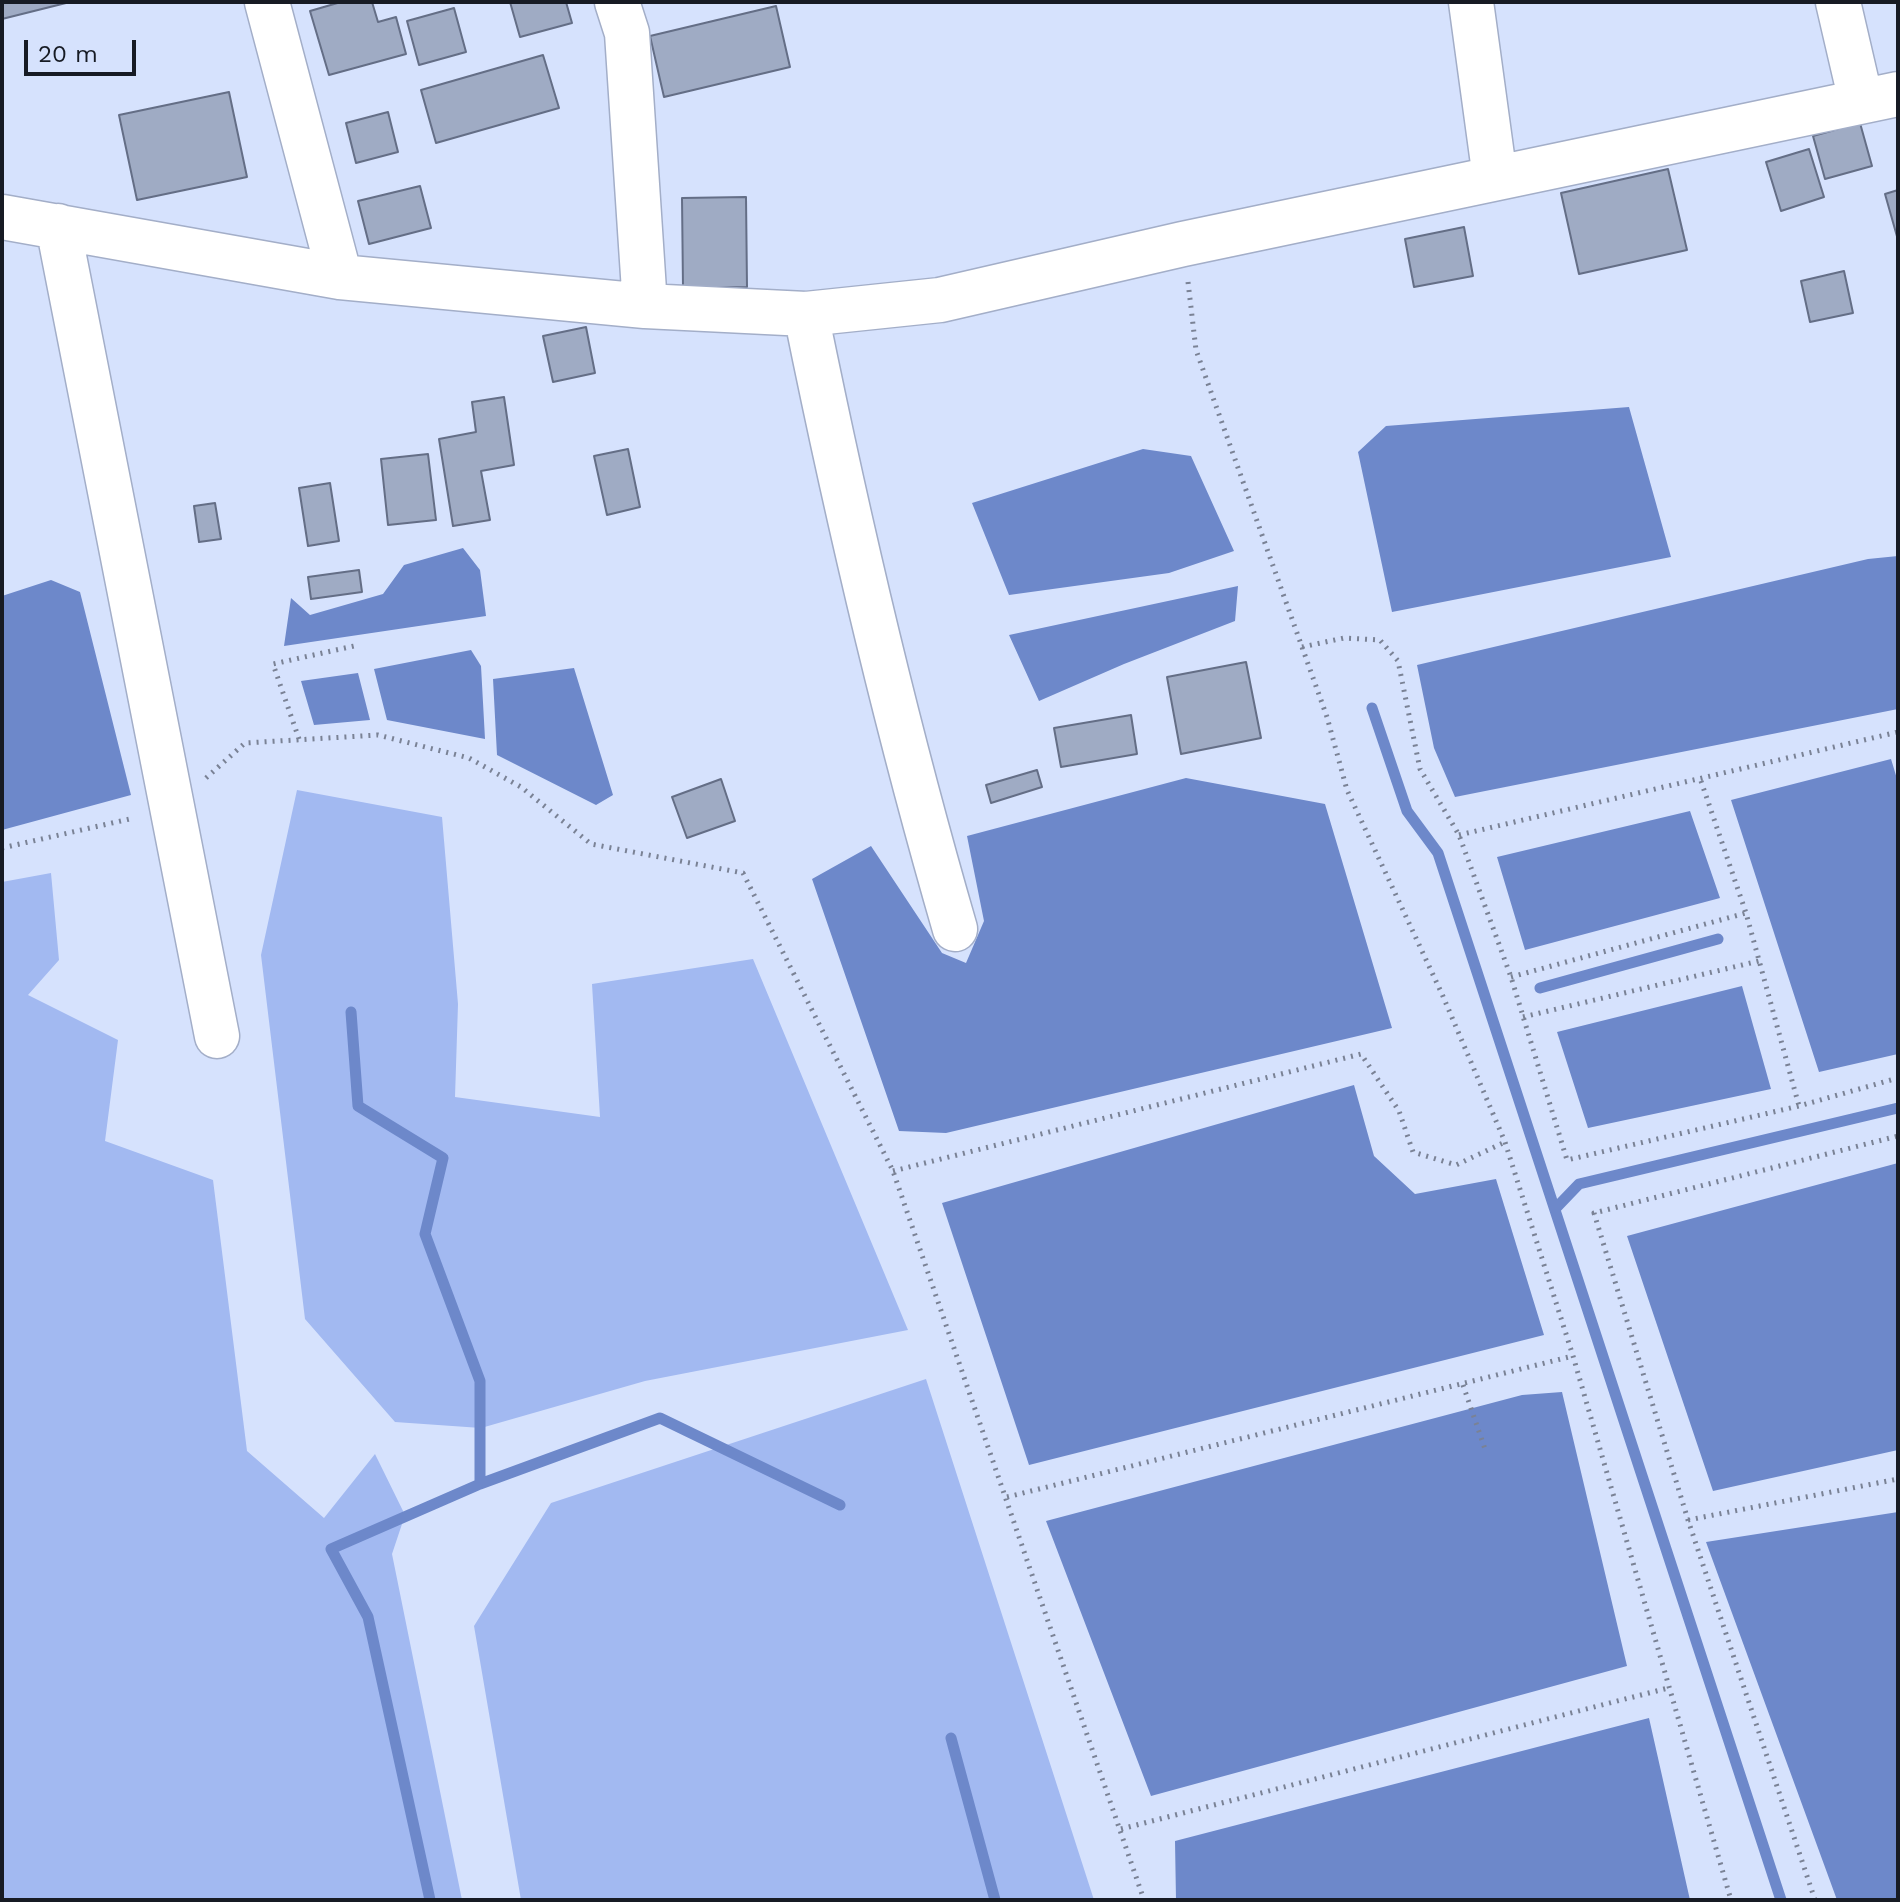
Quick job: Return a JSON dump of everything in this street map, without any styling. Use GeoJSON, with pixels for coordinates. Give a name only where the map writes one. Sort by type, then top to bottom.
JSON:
{"type":"FeatureCollection","features":[{"type":"Feature","properties":{"kind":"street"},"geometry":{"type":"LineString","coordinates":[[267,2],[340,277]]}},
{"type":"Feature","properties":{"kind":"street"},"geometry":{"type":"LineString","coordinates":[[617,2],[627,33],[645,306]]}},
{"type":"Feature","properties":{"kind":"street"},"geometry":{"type":"LineString","coordinates":[[1471,2],[1495,178]]}},
{"type":"Feature","properties":{"kind":"street"},"geometry":{"type":"LineString","coordinates":[[2,217],[340,277],[645,306],[806,314],[940,300],[1183,244],[1879,98],[1838,2]]}},
{"type":"Feature","properties":{"kind":"street"},"geometry":{"type":"LineString","coordinates":[[58,226],[217,1036]]}},
{"type":"Feature","properties":{"kind":"street"},"geometry":{"type":"LineString","coordinates":[[806,314],[849,528],[917,800],[955,929]]}},
{"type":"Feature","properties":{"kind":"path"},"geometry":{"type":"LineString","coordinates":[[1183,244],[1196,350],[1302,647],[1347,790],[1442,994],[1505,1142],[1573,1356],[1731,1900]]}},
{"type":"Feature","properties":{"kind":"path"},"geometry":{"type":"LineString","coordinates":[[1302,647],[1344,638],[1380,640],[1398,661],[1420,769],[1459,835],[1511,977],[1567,1160],[1799,1106],[1898,1078]]}},
{"type":"Feature","properties":{"kind":"path"},"geometry":{"type":"LineString","coordinates":[[299,739],[273,664],[354,646]]}},
{"type":"Feature","properties":{"kind":"path"},"geometry":{"type":"LineString","coordinates":[[1459,835],[1701,781],[1898,732]]}},
{"type":"Feature","properties":{"kind":"path"},"geometry":{"type":"LineString","coordinates":[[2,848],[171,810],[245,743],[378,735],[469,758],[521,787],[591,844],[743,873],[893,1171],[1144,1900]]}},
{"type":"Feature","properties":{"kind":"path"},"geometry":{"type":"LineString","coordinates":[[1701,781],[1746,913],[1799,1106]]}},
{"type":"Feature","properties":{"kind":"path"},"geometry":{"type":"LineString","coordinates":[[1511,977],[1746,913]]}},
{"type":"Feature","properties":{"kind":"path"},"geometry":{"type":"LineString","coordinates":[[1523,1017],[1759,961]]}},
{"type":"Feature","properties":{"kind":"path"},"geometry":{"type":"LineString","coordinates":[[893,1171],[1361,1054],[1399,1111],[1413,1152],[1456,1165],[1505,1142]]}},
{"type":"Feature","properties":{"kind":"path"},"geometry":{"type":"LineString","coordinates":[[1815,1900],[1688,1520],[1594,1213],[1898,1136]]}},
{"type":"Feature","properties":{"kind":"path"},"geometry":{"type":"LineString","coordinates":[[1007,1497],[1573,1356]]}},
{"type":"Feature","properties":{"kind":"path"},"geometry":{"type":"LineString","coordinates":[[1463,1385],[1486,1452]]}},
{"type":"Feature","properties":{"kind":"path"},"geometry":{"type":"LineString","coordinates":[[1688,1520],[1898,1479]]}},
{"type":"Feature","properties":{"kind":"path"},"geometry":{"type":"LineString","coordinates":[[1121,1829],[1668,1688]]}},
{"type":"Feature","properties":{"kind":"shaded area"},"geometry":{"type":"Polygon","coordinates":[[[1629,407],[1671,557],[1392,612],[1358,452],[1386,426],[1629,407]]]}},
{"type":"Feature","properties":{"kind":"shaded area"},"geometry":{"type":"Polygon","coordinates":[[[1143,449],[1191,456],[1234,551],[1169,573],[1009,595],[972,503],[1143,449]]]}},
{"type":"Feature","properties":{"kind":"shaded area"},"geometry":{"type":"Polygon","coordinates":[[[463,548],[480,570],[486,616],[284,646],[291,598],[310,615],[383,594],[404,565],[463,548]]]}},
{"type":"Feature","properties":{"kind":"shaded area"},"geometry":{"type":"Polygon","coordinates":[[[1898,556],[1898,709],[1455,797],[1434,748],[1417,665],[1868,559],[1898,556]]]}},
{"type":"Feature","properties":{"kind":"shaded area"},"geometry":{"type":"Polygon","coordinates":[[[51,580],[80,592],[131,795],[2,830],[2,596],[51,580]]]}},
{"type":"Feature","properties":{"kind":"shaded area"},"geometry":{"type":"Polygon","coordinates":[[[1238,586],[1235,621],[1039,701],[1009,635],[1238,586]]]}},
{"type":"Feature","properties":{"kind":"shaded area"},"geometry":{"type":"Polygon","coordinates":[[[471,650],[481,666],[485,739],[387,720],[374,669],[471,650]]]}},
{"type":"Feature","properties":{"kind":"shaded area"},"geometry":{"type":"Polygon","coordinates":[[[574,668],[613,795],[596,805],[497,755],[493,679],[574,668]]]}},
{"type":"Feature","properties":{"kind":"shaded area"},"geometry":{"type":"Polygon","coordinates":[[[358,673],[370,720],[314,725],[301,681],[358,673]]]}},
{"type":"Feature","properties":{"kind":"shaded area"},"geometry":{"type":"Polygon","coordinates":[[[1891,759],[1898,782],[1898,1054],[1819,1072],[1731,800],[1891,759]]]}},
{"type":"Feature","properties":{"kind":"shaded area"},"geometry":{"type":"Polygon","coordinates":[[[1186,778],[1325,804],[1392,1028],[946,1133],[899,1131],[812,879],[871,846],[942,953],[966,963],[984,921],[967,836],[1186,778]]]}},
{"type":"Feature","properties":{"kind":"shaded area"},"geometry":{"type":"Polygon","coordinates":[[[297,790],[442,817],[458,1004],[455,1097],[600,1117],[592,984],[753,959],[908,1330],[645,1381],[481,1428],[395,1422],[305,1319],[261,955],[297,790]]]}},
{"type":"Feature","properties":{"kind":"shaded area"},"geometry":{"type":"Polygon","coordinates":[[[1690,811],[1720,898],[1525,950],[1497,857],[1690,811]]]}},
{"type":"Feature","properties":{"kind":"shaded area"},"geometry":{"type":"Polygon","coordinates":[[[51,873],[59,960],[28,995],[118,1040],[105,1141],[213,1180],[247,1451],[324,1518],[375,1454],[405,1515],[392,1554],[462,1900],[2,1900],[2,882],[51,873]]]}},
{"type":"Feature","properties":{"kind":"shaded area"},"geometry":{"type":"Polygon","coordinates":[[[1742,986],[1771,1089],[1588,1128],[1557,1032],[1742,986]]]}},
{"type":"Feature","properties":{"kind":"shaded area"},"geometry":{"type":"Polygon","coordinates":[[[1354,1085],[1374,1156],[1415,1194],[1496,1179],[1544,1335],[1029,1465],[942,1203],[1354,1085]]]}},
{"type":"Feature","properties":{"kind":"shaded area"},"geometry":{"type":"Polygon","coordinates":[[[1898,1163],[1898,1450],[1713,1491],[1627,1236],[1898,1163]]]}},
{"type":"Feature","properties":{"kind":"shaded area"},"geometry":{"type":"Polygon","coordinates":[[[926,1379],[1094,1900],[521,1900],[474,1626],[551,1503],[926,1379]]]}},
{"type":"Feature","properties":{"kind":"shaded area"},"geometry":{"type":"Polygon","coordinates":[[[1562,1392],[1627,1666],[1151,1796],[1046,1521],[1522,1395],[1562,1392]]]}},
{"type":"Feature","properties":{"kind":"shaded area"},"geometry":{"type":"Polygon","coordinates":[[[1898,1512],[1898,1900],[1837,1900],[1706,1542],[1898,1512]]]}},
{"type":"Feature","properties":{"kind":"shaded area"},"geometry":{"type":"Polygon","coordinates":[[[1649,1718],[1690,1900],[1176,1900],[1175,1841],[1649,1718]]]}},
{"type":"Feature","properties":{"kind":"building"},"geometry":{"type":"Polygon","coordinates":[[[2,2],[66,2],[66,3],[2,19],[2,2]]]}},
{"type":"Feature","properties":{"kind":"building"},"geometry":{"type":"Polygon","coordinates":[[[341,2],[372,2],[378,22],[396,17],[406,54],[329,75],[310,11],[341,2]]]}},
{"type":"Feature","properties":{"kind":"building"},"geometry":{"type":"Polygon","coordinates":[[[510,2],[566,2],[572,23],[520,37],[510,2]]]}},
{"type":"Feature","properties":{"kind":"building"},"geometry":{"type":"Polygon","coordinates":[[[776,6],[790,67],[664,97],[650,36],[776,6]]]}},
{"type":"Feature","properties":{"kind":"building"},"geometry":{"type":"Polygon","coordinates":[[[454,8],[466,52],[419,65],[407,21],[454,8]]]}},
{"type":"Feature","properties":{"kind":"building"},"geometry":{"type":"Polygon","coordinates":[[[543,55],[559,108],[436,143],[421,90],[543,55]]]}},
{"type":"Feature","properties":{"kind":"building"},"geometry":{"type":"Polygon","coordinates":[[[229,92],[247,177],[137,200],[119,115],[229,92]]]}},
{"type":"Feature","properties":{"kind":"building"},"geometry":{"type":"Polygon","coordinates":[[[388,112],[398,152],[356,163],[346,123],[388,112]]]}},
{"type":"Feature","properties":{"kind":"building"},"geometry":{"type":"Polygon","coordinates":[[[1860,123],[1872,166],[1825,179],[1813,136],[1860,123]]]}},
{"type":"Feature","properties":{"kind":"building"},"geometry":{"type":"Polygon","coordinates":[[[1809,149],[1824,197],[1781,211],[1766,162],[1809,149]]]}},
{"type":"Feature","properties":{"kind":"building"},"geometry":{"type":"Polygon","coordinates":[[[1668,169],[1687,250],[1579,274],[1561,193],[1668,169]]]}},
{"type":"Feature","properties":{"kind":"building"},"geometry":{"type":"Polygon","coordinates":[[[420,186],[431,228],[369,244],[358,201],[420,186]]]}},
{"type":"Feature","properties":{"kind":"building"},"geometry":{"type":"Polygon","coordinates":[[[1898,190],[1898,240],[1885,194],[1898,190]]]}},
{"type":"Feature","properties":{"kind":"building"},"geometry":{"type":"Polygon","coordinates":[[[746,197],[747,287],[683,288],[682,198],[746,197]]]}},
{"type":"Feature","properties":{"kind":"building"},"geometry":{"type":"Polygon","coordinates":[[[1464,227],[1473,276],[1414,287],[1405,239],[1464,227]]]}},
{"type":"Feature","properties":{"kind":"building"},"geometry":{"type":"Polygon","coordinates":[[[1844,271],[1853,313],[1810,322],[1801,281],[1844,271]]]}},
{"type":"Feature","properties":{"kind":"building"},"geometry":{"type":"Polygon","coordinates":[[[586,327],[595,373],[553,382],[543,336],[586,327]]]}},
{"type":"Feature","properties":{"kind":"building"},"geometry":{"type":"Polygon","coordinates":[[[504,397],[514,465],[481,471],[490,520],[453,526],[439,439],[476,432],[472,402],[504,397]]]}},
{"type":"Feature","properties":{"kind":"building"},"geometry":{"type":"Polygon","coordinates":[[[628,449],[640,507],[607,515],[594,456],[628,449]]]}},
{"type":"Feature","properties":{"kind":"building"},"geometry":{"type":"Polygon","coordinates":[[[428,454],[436,520],[388,525],[381,459],[428,454]]]}},
{"type":"Feature","properties":{"kind":"building"},"geometry":{"type":"Polygon","coordinates":[[[330,483],[339,541],[308,546],[299,488],[330,483]]]}},
{"type":"Feature","properties":{"kind":"building"},"geometry":{"type":"Polygon","coordinates":[[[215,503],[221,539],[199,542],[194,506],[215,503]]]}},
{"type":"Feature","properties":{"kind":"building"},"geometry":{"type":"Polygon","coordinates":[[[359,570],[362,592],[311,599],[308,577],[359,570]]]}},
{"type":"Feature","properties":{"kind":"building"},"geometry":{"type":"Polygon","coordinates":[[[1246,662],[1261,738],[1181,754],[1167,677],[1246,662]]]}},
{"type":"Feature","properties":{"kind":"building"},"geometry":{"type":"Polygon","coordinates":[[[1131,715],[1137,754],[1061,767],[1054,728],[1131,715]]]}},
{"type":"Feature","properties":{"kind":"building"},"geometry":{"type":"Polygon","coordinates":[[[1037,770],[1042,787],[991,803],[986,785],[1037,770]]]}},
{"type":"Feature","properties":{"kind":"building"},"geometry":{"type":"Polygon","coordinates":[[[721,779],[735,821],[687,838],[672,797],[721,779]]]}},
{"type":"Feature","properties":{"kind":"waterway"},"geometry":{"type":"LineString","coordinates":[[1372,708],[1407,811],[1438,853],[1781,1900]]}},
{"type":"Feature","properties":{"kind":"waterway"},"geometry":{"type":"LineString","coordinates":[[1540,988],[1718,939]]}},
{"type":"Feature","properties":{"kind":"waterway"},"geometry":{"type":"LineString","coordinates":[[351,1012],[358,1106],[443,1158],[425,1234],[480,1381],[480,1484]]}},
{"type":"Feature","properties":{"kind":"waterway"},"geometry":{"type":"LineString","coordinates":[[1555,1209],[1579,1184],[1898,1108]]}},
{"type":"Feature","properties":{"kind":"waterway"},"geometry":{"type":"LineString","coordinates":[[430,1900],[368,1617],[331,1549],[480,1484],[660,1418],[840,1505]]}},
{"type":"Feature","properties":{"kind":"waterway"},"geometry":{"type":"LineString","coordinates":[[951,1738],[995,1900]]}}]}
